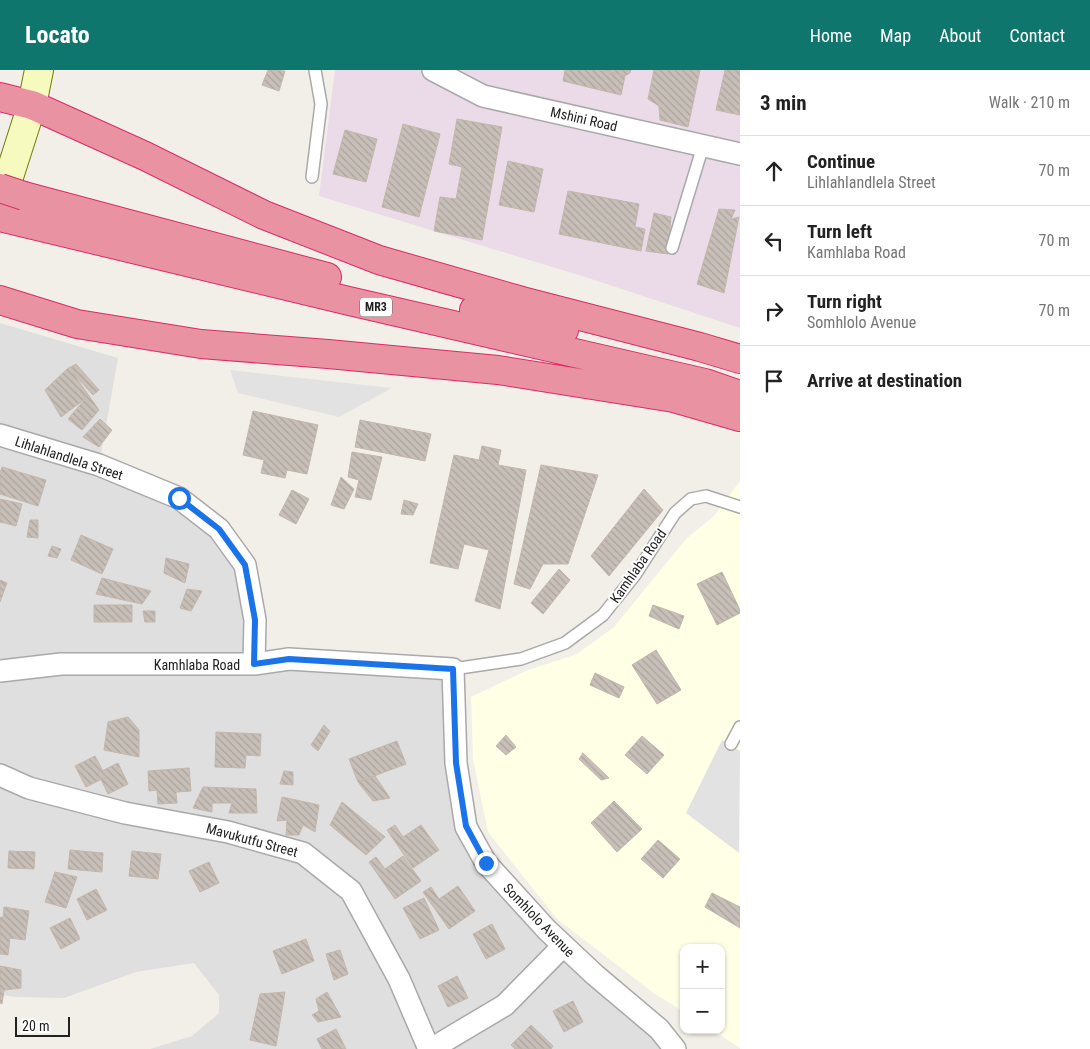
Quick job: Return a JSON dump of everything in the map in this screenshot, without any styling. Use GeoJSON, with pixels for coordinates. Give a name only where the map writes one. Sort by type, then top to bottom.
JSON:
{"type":"FeatureCollection","features":[{"type":"Feature","properties":{"kind":"highway"},"geometry":{"type":"LineString","coordinates":[[0,97],[32,105],[145,156],[264,215],[379,260],[522,301],[740,359]]}},
{"type":"Feature","properties":{"kind":"highway","name":"MR3"},"geometry":{"type":"LineString","coordinates":[[7,205],[686,357],[740,374]]}},
{"type":"Feature","properties":{"kind":"highway","name":"MR3"},"geometry":{"type":"LineString","coordinates":[[7,205],[349,301],[705,383],[740,394]]}},
{"type":"Feature","properties":{"kind":"highway"},"geometry":{"type":"LineString","coordinates":[[0,300],[77,324],[192,342],[498,370],[674,398],[740,417]]}},
{"type":"Feature","properties":{"kind":"street","name":"Mshini Road"},"geometry":{"type":"LineString","coordinates":[[433,70],[483,96],[740,154]]}},
{"type":"Feature","properties":{"kind":"street"},"geometry":{"type":"LineString","coordinates":[[7,205],[40,72]]}},
{"type":"Feature","properties":{"kind":"street","name":"Lihlahlandlela Street"},"geometry":{"type":"LineString","coordinates":[[0,436],[99,465],[179,498],[219,529],[245,565],[255,620],[254,664]]}},
{"type":"Feature","properties":{"kind":"street","name":"Kamhlaba Road"},"geometry":{"type":"LineString","coordinates":[[0,671],[61,664],[254,664],[289,659],[453,669]]}},
{"type":"Feature","properties":{"kind":"street","name":"Somhlolo Avenue"},"geometry":{"type":"LineString","coordinates":[[453,669],[456,763],[466,826],[486,863],[563,946],[659,1029],[675,1049]]}},
{"type":"Feature","properties":{"kind":"street","name":"Mavukutfu Street"},"geometry":{"type":"LineString","coordinates":[[0,775],[29,788],[125,813],[228,832],[302,853],[351,891],[399,979],[430,1049]]}},
{"type":"Feature","properties":{"kind":"street"},"geometry":{"type":"LineString","coordinates":[[430,1049],[505,1005],[563,946]]}},
{"type":"Feature","properties":{"kind":"lane"},"geometry":{"type":"LineString","coordinates":[[312,177],[321,104],[315,70]]}},
{"type":"Feature","properties":{"kind":"lane"},"geometry":{"type":"LineString","coordinates":[[672,248],[704,146]]}},
{"type":"Feature","properties":{"kind":"lane","name":"Kamhlaba Road"},"geometry":{"type":"LineString","coordinates":[[453,669],[521,660],[565,643],[602,615],[635,575],[676,513],[691,499],[706,496],[740,507]]}},
{"type":"Feature","properties":{"kind":"lane"},"geometry":{"type":"LineString","coordinates":[[731,744],[740,727]]}},
{"type":"Feature","properties":{"kind":"shaded area"},"geometry":{"type":"Polygon","coordinates":[[[335,70],[740,70],[740,328],[585,277],[319,196],[335,70]]]}},
{"type":"Feature","properties":{"kind":"shaded area"},"geometry":{"type":"Polygon","coordinates":[[[0,323],[118,358],[99,465],[194,501],[249,556],[254,664],[453,669],[456,763],[486,863],[675,1049],[150,1049],[192,1036],[219,1013],[219,995],[194,963],[136,972],[64,998],[0,995],[0,323]]]}},
{"type":"Feature","properties":{"kind":"shaded area"},"geometry":{"type":"Polygon","coordinates":[[[230,370],[392,388],[339,417],[238,393],[230,370]]]}},
{"type":"Feature","properties":{"kind":"shaded area"},"geometry":{"type":"Polygon","coordinates":[[[740,481],[740,1048],[718,1034],[725,1034],[725,944],[680,944],[680,1010],[655,994],[557,919],[488,832],[473,759],[471,697],[528,670],[577,654],[614,627],[686,539],[714,516],[740,481]]]}},
{"type":"Feature","properties":{"kind":"shaded area"},"geometry":{"type":"Polygon","coordinates":[[[722,740],[740,751],[739,853],[686,813],[722,740]]]}},
{"type":"Feature","properties":{"kind":"building"},"geometry":{"type":"Polygon","coordinates":[[[268,70],[285,71],[279,91],[262,85],[268,70]]]}},
{"type":"Feature","properties":{"kind":"building"},"geometry":{"type":"Polygon","coordinates":[[[565,70],[598,70],[625,76],[621,95],[563,81],[565,70]]]}},
{"type":"Feature","properties":{"kind":"building"},"geometry":{"type":"Polygon","coordinates":[[[602,70],[631,70],[625,76],[602,70]]]}},
{"type":"Feature","properties":{"kind":"building"},"geometry":{"type":"Polygon","coordinates":[[[654,70],[700,70],[688,127],[660,120],[659,106],[648,99],[654,70]]]}},
{"type":"Feature","properties":{"kind":"building"},"geometry":{"type":"Polygon","coordinates":[[[725,70],[740,70],[740,115],[716,110],[725,70]]]}},
{"type":"Feature","properties":{"kind":"building"},"geometry":{"type":"Polygon","coordinates":[[[457,119],[502,127],[482,240],[434,231],[440,197],[456,199],[462,167],[449,164],[457,119]]]}},
{"type":"Feature","properties":{"kind":"building"},"geometry":{"type":"Polygon","coordinates":[[[403,124],[440,134],[419,217],[382,207],[403,124]]]}},
{"type":"Feature","properties":{"kind":"building"},"geometry":{"type":"Polygon","coordinates":[[[345,130],[377,139],[366,182],[333,174],[345,130]]]}},
{"type":"Feature","properties":{"kind":"building"},"geometry":{"type":"Polygon","coordinates":[[[508,161],[543,169],[534,212],[499,205],[508,161]]]}},
{"type":"Feature","properties":{"kind":"building"},"geometry":{"type":"Polygon","coordinates":[[[568,191],[639,204],[635,227],[645,229],[641,251],[559,234],[568,191]]]}},
{"type":"Feature","properties":{"kind":"building"},"geometry":{"type":"Polygon","coordinates":[[[719,209],[735,210],[731,219],[739,217],[724,293],[697,284],[719,209]]]}},
{"type":"Feature","properties":{"kind":"building"},"geometry":{"type":"Polygon","coordinates":[[[654,213],[671,217],[668,254],[646,251],[654,213]]]}},
{"type":"Feature","properties":{"kind":"building"},"geometry":{"type":"Polygon","coordinates":[[[76,364],[99,390],[93,395],[73,373],[99,410],[82,430],[68,419],[85,399],[61,417],[45,390],[67,369],[76,364]]]}},
{"type":"Feature","properties":{"kind":"building"},"geometry":{"type":"Polygon","coordinates":[[[253,411],[318,425],[307,474],[287,470],[285,478],[261,473],[264,460],[243,455],[253,411]]]}},
{"type":"Feature","properties":{"kind":"building"},"geometry":{"type":"Polygon","coordinates":[[[100,419],[112,430],[99,447],[83,437],[100,419]]]}},
{"type":"Feature","properties":{"kind":"building"},"geometry":{"type":"Polygon","coordinates":[[[360,420],[431,434],[425,461],[355,447],[360,420]]]}},
{"type":"Feature","properties":{"kind":"building"},"geometry":{"type":"Polygon","coordinates":[[[482,446],[501,450],[498,465],[526,470],[500,609],[475,601],[489,550],[464,544],[458,569],[430,563],[454,455],[479,460],[482,446]]]}},
{"type":"Feature","properties":{"kind":"building"},"geometry":{"type":"Polygon","coordinates":[[[352,452],[382,457],[371,500],[355,497],[359,480],[348,477],[352,452]]]}},
{"type":"Feature","properties":{"kind":"building"},"geometry":{"type":"Polygon","coordinates":[[[541,465],[598,475],[568,564],[543,564],[530,589],[514,584],[541,465]]]}},
{"type":"Feature","properties":{"kind":"building"},"geometry":{"type":"Polygon","coordinates":[[[2,467],[46,480],[38,506],[0,494],[0,473],[2,467]]]}},
{"type":"Feature","properties":{"kind":"building"},"geometry":{"type":"Polygon","coordinates":[[[341,477],[354,489],[344,509],[331,505],[341,477]]]}},
{"type":"Feature","properties":{"kind":"building"},"geometry":{"type":"Polygon","coordinates":[[[644,489],[663,510],[609,576],[591,556],[644,489]]]}},
{"type":"Feature","properties":{"kind":"building"},"geometry":{"type":"Polygon","coordinates":[[[292,490],[309,499],[296,524],[279,515],[292,490]]]}},
{"type":"Feature","properties":{"kind":"building"},"geometry":{"type":"Polygon","coordinates":[[[0,499],[22,504],[16,526],[0,522],[0,499]]]}},
{"type":"Feature","properties":{"kind":"building"},"geometry":{"type":"Polygon","coordinates":[[[404,500],[418,504],[413,515],[401,514],[404,500]]]}},
{"type":"Feature","properties":{"kind":"building"},"geometry":{"type":"Polygon","coordinates":[[[30,520],[38,520],[38,538],[27,537],[30,520]]]}},
{"type":"Feature","properties":{"kind":"building"},"geometry":{"type":"Polygon","coordinates":[[[81,535],[113,549],[102,574],[71,560],[81,535]]]}},
{"type":"Feature","properties":{"kind":"building"},"geometry":{"type":"Polygon","coordinates":[[[52,546],[61,549],[57,558],[48,556],[52,546]]]}},
{"type":"Feature","properties":{"kind":"building"},"geometry":{"type":"Polygon","coordinates":[[[166,558],[189,564],[185,583],[164,573],[166,558]]]}},
{"type":"Feature","properties":{"kind":"building"},"geometry":{"type":"Polygon","coordinates":[[[559,569],[570,580],[543,614],[531,603],[559,569]]]}},
{"type":"Feature","properties":{"kind":"building"},"geometry":{"type":"Polygon","coordinates":[[[722,572],[740,613],[717,625],[697,584],[722,572]]]}},
{"type":"Feature","properties":{"kind":"building"},"geometry":{"type":"Polygon","coordinates":[[[102,578],[151,591],[142,604],[96,594],[102,578]]]}},
{"type":"Feature","properties":{"kind":"building"},"geometry":{"type":"Polygon","coordinates":[[[0,580],[7,583],[0,602],[0,580]]]}},
{"type":"Feature","properties":{"kind":"building"},"geometry":{"type":"Polygon","coordinates":[[[187,589],[202,591],[191,611],[180,608],[187,589]]]}},
{"type":"Feature","properties":{"kind":"building"},"geometry":{"type":"Polygon","coordinates":[[[94,605],[132,605],[132,622],[94,622],[94,605]]]}},
{"type":"Feature","properties":{"kind":"building"},"geometry":{"type":"Polygon","coordinates":[[[653,605],[684,616],[679,629],[649,616],[653,605]]]}},
{"type":"Feature","properties":{"kind":"building"},"geometry":{"type":"Polygon","coordinates":[[[143,611],[155,611],[155,622],[145,622],[143,611]]]}},
{"type":"Feature","properties":{"kind":"building"},"geometry":{"type":"Polygon","coordinates":[[[656,650],[681,690],[657,704],[632,665],[656,650]]]}},
{"type":"Feature","properties":{"kind":"building"},"geometry":{"type":"Polygon","coordinates":[[[595,673],[624,687],[619,698],[590,685],[595,673]]]}},
{"type":"Feature","properties":{"kind":"building"},"geometry":{"type":"Polygon","coordinates":[[[128,717],[139,730],[139,757],[104,750],[108,722],[128,717]]]}},
{"type":"Feature","properties":{"kind":"building"},"geometry":{"type":"Polygon","coordinates":[[[324,725],[330,731],[318,751],[311,745],[324,725]]]}},
{"type":"Feature","properties":{"kind":"building"},"geometry":{"type":"Polygon","coordinates":[[[216,732],[261,734],[260,756],[246,755],[245,768],[215,767],[216,732]]]}},
{"type":"Feature","properties":{"kind":"building"},"geometry":{"type":"Polygon","coordinates":[[[506,735],[516,747],[506,755],[496,746],[506,735]]]}},
{"type":"Feature","properties":{"kind":"building"},"geometry":{"type":"Polygon","coordinates":[[[642,736],[664,755],[647,774],[625,755],[642,736]]]}},
{"type":"Feature","properties":{"kind":"building"},"geometry":{"type":"Polygon","coordinates":[[[397,741],[406,764],[358,782],[349,759],[397,741]]]}},
{"type":"Feature","properties":{"kind":"building"},"geometry":{"type":"Polygon","coordinates":[[[583,753],[609,778],[601,780],[579,759],[583,753]]]}},
{"type":"Feature","properties":{"kind":"building"},"geometry":{"type":"Polygon","coordinates":[[[95,756],[106,777],[86,787],[75,766],[95,756]]]}},
{"type":"Feature","properties":{"kind":"building"},"geometry":{"type":"Polygon","coordinates":[[[118,763],[128,784],[108,794],[98,773],[118,763]]]}},
{"type":"Feature","properties":{"kind":"building"},"geometry":{"type":"Polygon","coordinates":[[[189,768],[191,791],[176,792],[177,803],[158,804],[157,790],[149,791],[148,771],[189,768]]]}},
{"type":"Feature","properties":{"kind":"building"},"geometry":{"type":"Polygon","coordinates":[[[284,771],[293,772],[293,785],[280,784],[284,771]]]}},
{"type":"Feature","properties":{"kind":"building"},"geometry":{"type":"Polygon","coordinates":[[[375,776],[390,798],[373,801],[358,782],[375,776]]]}},
{"type":"Feature","properties":{"kind":"building"},"geometry":{"type":"Polygon","coordinates":[[[203,787],[256,789],[257,813],[229,813],[232,803],[212,803],[212,812],[193,808],[203,787]]]}},
{"type":"Feature","properties":{"kind":"building"},"geometry":{"type":"Polygon","coordinates":[[[282,797],[319,805],[315,832],[303,825],[299,835],[286,835],[287,820],[277,821],[282,797]]]}},
{"type":"Feature","properties":{"kind":"building"},"geometry":{"type":"Polygon","coordinates":[[[614,801],[642,829],[617,852],[591,823],[614,801]]]}},
{"type":"Feature","properties":{"kind":"building"},"geometry":{"type":"Polygon","coordinates":[[[342,802],[385,837],[366,855],[330,825],[342,802]]]}},
{"type":"Feature","properties":{"kind":"building"},"geometry":{"type":"Polygon","coordinates":[[[395,825],[403,837],[421,825],[439,850],[413,868],[387,830],[395,825]]]}},
{"type":"Feature","properties":{"kind":"building"},"geometry":{"type":"Polygon","coordinates":[[[658,840],[680,859],[663,878],[641,859],[658,840]]]}},
{"type":"Feature","properties":{"kind":"building"},"geometry":{"type":"Polygon","coordinates":[[[70,850],[103,853],[102,872],[68,869],[70,850]]]}},
{"type":"Feature","properties":{"kind":"building"},"geometry":{"type":"Polygon","coordinates":[[[9,851],[35,852],[34,869],[8,868],[9,851]]]}},
{"type":"Feature","properties":{"kind":"building"},"geometry":{"type":"Polygon","coordinates":[[[132,851],[161,854],[158,879],[129,876],[132,851]]]}},
{"type":"Feature","properties":{"kind":"building"},"geometry":{"type":"Polygon","coordinates":[[[403,856],[421,881],[395,899],[369,862],[376,857],[385,869],[403,856]]]}},
{"type":"Feature","properties":{"kind":"building"},"geometry":{"type":"Polygon","coordinates":[[[209,862],[219,883],[200,892],[189,871],[209,862]]]}},
{"type":"Feature","properties":{"kind":"building"},"geometry":{"type":"Polygon","coordinates":[[[55,872],[77,877],[66,908],[45,902],[55,872]]]}},
{"type":"Feature","properties":{"kind":"building"},"geometry":{"type":"Polygon","coordinates":[[[458,886],[475,911],[449,929],[423,892],[431,887],[439,899],[458,886]]]}},
{"type":"Feature","properties":{"kind":"building"},"geometry":{"type":"Polygon","coordinates":[[[96,889],[107,910],[87,920],[77,899],[96,889]]]}},
{"type":"Feature","properties":{"kind":"building"},"geometry":{"type":"Polygon","coordinates":[[[712,893],[740,907],[740,928],[705,907],[712,893]]]}},
{"type":"Feature","properties":{"kind":"building"},"geometry":{"type":"Polygon","coordinates":[[[424,898],[439,930],[420,939],[403,908],[424,898]]]}},
{"type":"Feature","properties":{"kind":"building"},"geometry":{"type":"Polygon","coordinates":[[[4,907],[29,911],[25,940],[10,938],[8,955],[0,954],[0,917],[3,918],[4,907]]]}},
{"type":"Feature","properties":{"kind":"building"},"geometry":{"type":"Polygon","coordinates":[[[70,918],[80,939],[61,949],[50,928],[70,918]]]}},
{"type":"Feature","properties":{"kind":"building"},"geometry":{"type":"Polygon","coordinates":[[[492,924],[505,949],[486,959],[473,934],[492,924]]]}},
{"type":"Feature","properties":{"kind":"building"},"geometry":{"type":"Polygon","coordinates":[[[306,939],[314,961],[282,974],[273,951],[306,939]]]}},
{"type":"Feature","properties":{"kind":"building"},"geometry":{"type":"Polygon","coordinates":[[[340,950],[348,974],[334,980],[326,954],[340,950]]]}},
{"type":"Feature","properties":{"kind":"building"},"geometry":{"type":"Polygon","coordinates":[[[0,966],[21,970],[21,988],[4,990],[2,1004],[0,1003],[0,966]]]}},
{"type":"Feature","properties":{"kind":"building"},"geometry":{"type":"Polygon","coordinates":[[[457,976],[468,998],[448,1007],[438,986],[457,976]]]}},
{"type":"Feature","properties":{"kind":"building"},"geometry":{"type":"Polygon","coordinates":[[[285,992],[276,1046],[250,1040],[260,994],[285,992]]]}},
{"type":"Feature","properties":{"kind":"building"},"geometry":{"type":"Polygon","coordinates":[[[327,992],[341,1017],[318,1022],[312,1015],[319,1011],[316,999],[327,992]]]}},
{"type":"Feature","properties":{"kind":"building"},"geometry":{"type":"Polygon","coordinates":[[[573,1001],[583,1022],[564,1032],[553,1011],[573,1001]]]}},
{"type":"Feature","properties":{"kind":"building"},"geometry":{"type":"Polygon","coordinates":[[[531,1025],[553,1046],[551,1049],[515,1049],[511,1045],[531,1025]]]}},
{"type":"Feature","properties":{"kind":"building"},"geometry":{"type":"Polygon","coordinates":[[[336,1029],[346,1049],[322,1049],[317,1039],[336,1029]]]}},
{"type":"Feature","properties":{"kind":"route"},"geometry":{"type":"LineString","coordinates":[[179,498],[219,529],[245,565],[255,620],[254,664],[289,659],[453,669],[456,763],[466,826],[486,863]]}}]}
